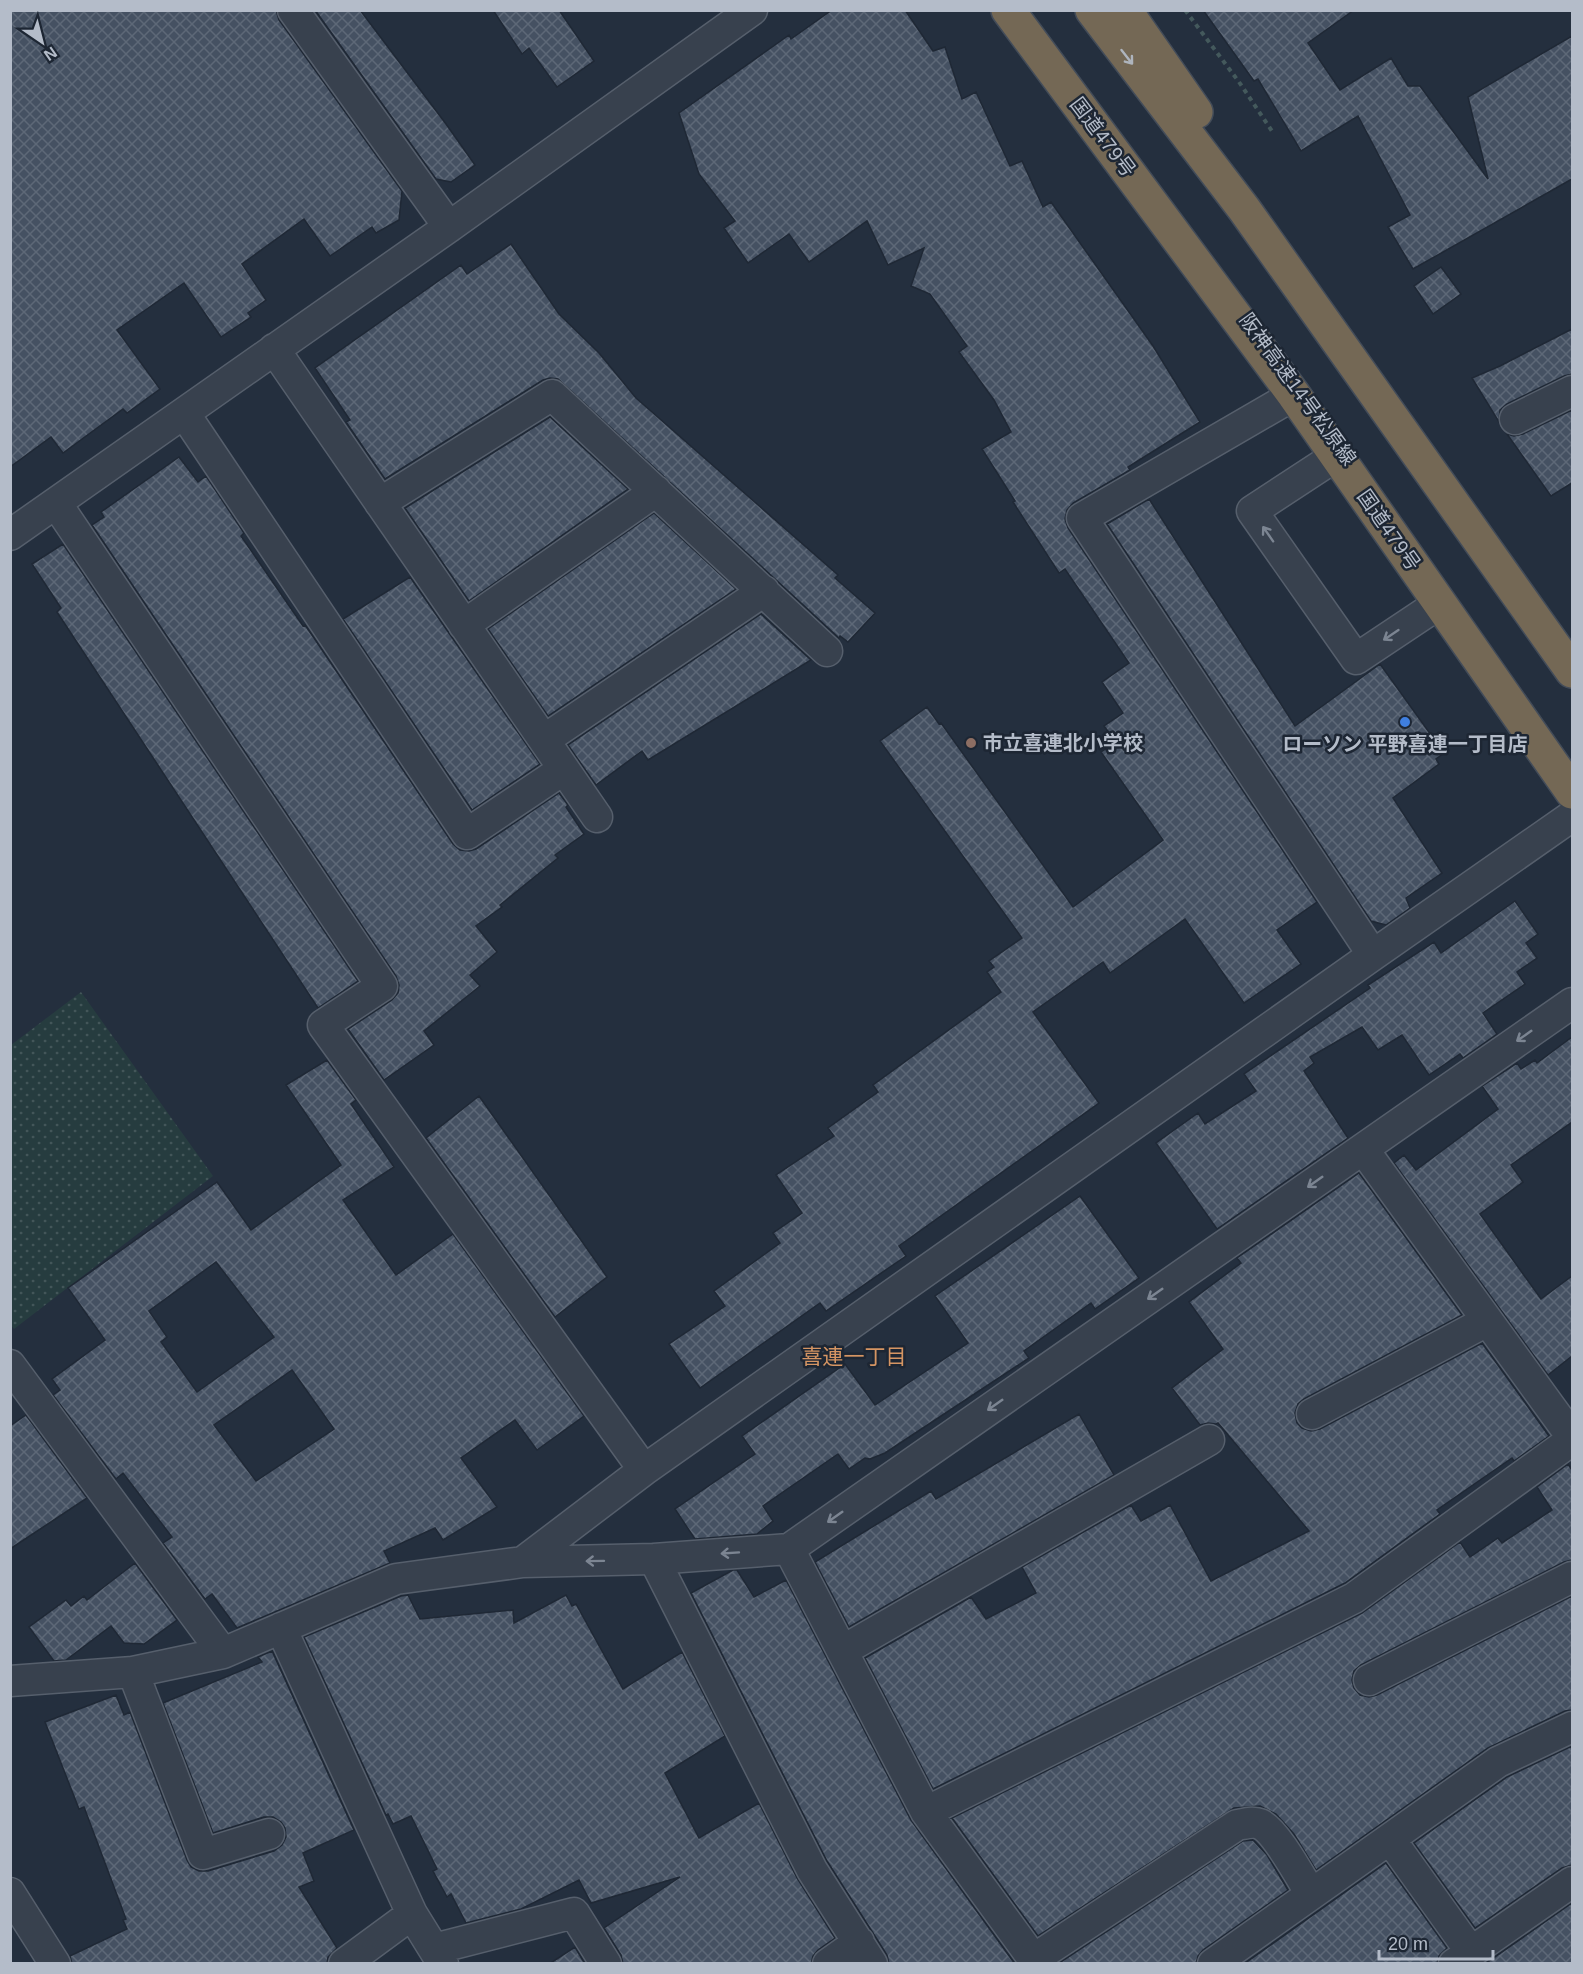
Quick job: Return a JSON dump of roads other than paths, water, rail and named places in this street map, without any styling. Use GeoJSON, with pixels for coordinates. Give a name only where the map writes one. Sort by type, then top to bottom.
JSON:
{"type":"FeatureCollection","features":[{"type":"Feature","properties":{"kind":"highway","name":"国道479号"},"geometry":{"type":"LineString","coordinates":[[1008,10],[1294,395],[1572,792]]}},
{"type":"Feature","properties":{"kind":"highway","name":"阪神高速14号松原線"},"geometry":{"type":"LineString","coordinates":[[1021,10],[1461,612],[1572,768]]}},
{"type":"Feature","properties":{"kind":"highway"},"geometry":{"type":"LineString","coordinates":[[1092,10],[1244,209],[1572,671]]}},
{"type":"Feature","properties":{"kind":"highway"},"geometry":{"type":"LineString","coordinates":[[1125,10],[1572,653]]}},
{"type":"Feature","properties":{"kind":"street"},"geometry":{"type":"LineString","coordinates":[[293,10],[449,227]]}},
{"type":"Feature","properties":{"kind":"street"},"geometry":{"type":"LineString","coordinates":[[10,535],[449,227],[752,10]]}},
{"type":"Feature","properties":{"kind":"street"},"geometry":{"type":"LineString","coordinates":[[274,349],[597,817]]}},
{"type":"Feature","properties":{"kind":"street"},"geometry":{"type":"LineString","coordinates":[[1515,419],[1572,390]]}},
{"type":"Feature","properties":{"kind":"street"},"geometry":{"type":"LineString","coordinates":[[380,503],[552,395],[827,651]]}},
{"type":"Feature","properties":{"kind":"street"},"geometry":{"type":"LineString","coordinates":[[1294,395],[1082,518],[1372,955]]}},
{"type":"Feature","properties":{"kind":"street"},"geometry":{"type":"LineString","coordinates":[[184,413],[467,834],[564,769]]}},
{"type":"Feature","properties":{"kind":"street"},"geometry":{"type":"LineString","coordinates":[[1336,456],[1252,512],[1356,659],[1440,603]]}},
{"type":"Feature","properties":{"kind":"street"},"geometry":{"type":"LineString","coordinates":[[464,625],[656,491]]}},
{"type":"Feature","properties":{"kind":"street"},"geometry":{"type":"LineString","coordinates":[[56,503],[382,986],[323,1025],[644,1470]]}},
{"type":"Feature","properties":{"kind":"street"},"geometry":{"type":"LineString","coordinates":[[544,740],[764,591]]}},
{"type":"Feature","properties":{"kind":"street"},"geometry":{"type":"LineString","coordinates":[[523,1562],[644,1470],[1572,816]]}},
{"type":"Feature","properties":{"kind":"street"},"geometry":{"type":"LineString","coordinates":[[10,1681],[133,1672],[224,1653],[396,1579],[523,1562],[654,1559],[789,1549],[1572,1003]]}},
{"type":"Feature","properties":{"kind":"street"},"geometry":{"type":"LineString","coordinates":[[926,1812],[1354,1598],[1572,1438],[1561,1400],[1487,1321],[1363,1149]]}},
{"type":"Feature","properties":{"kind":"street"},"geometry":{"type":"LineString","coordinates":[[1312,1414],[1487,1321]]}},
{"type":"Feature","properties":{"kind":"street"},"geometry":{"type":"LineString","coordinates":[[10,1365],[224,1653]]}},
{"type":"Feature","properties":{"kind":"street"},"geometry":{"type":"LineString","coordinates":[[842,1651],[1209,1440]]}},
{"type":"Feature","properties":{"kind":"street"},"geometry":{"type":"LineString","coordinates":[[789,1549],[926,1812],[1036,1961],[1237,1825],[1250,1822],[1261,1824],[1273,1834],[1311,1894]]}},
{"type":"Feature","properties":{"kind":"street"},"geometry":{"type":"LineString","coordinates":[[654,1559],[812,1870],[865,1953],[828,1964]]}},
{"type":"Feature","properties":{"kind":"street"},"geometry":{"type":"LineString","coordinates":[[1369,1680],[1572,1577]]}},
{"type":"Feature","properties":{"kind":"street"},"geometry":{"type":"LineString","coordinates":[[281,1628],[412,1914],[439,1956],[574,1913],[606,1964]]}},
{"type":"Feature","properties":{"kind":"street"},"geometry":{"type":"LineString","coordinates":[[133,1672],[203,1854],[269,1834]]}},
{"type":"Feature","properties":{"kind":"street"},"geometry":{"type":"LineString","coordinates":[[1213,1964],[1498,1762],[1572,1726]]}},
{"type":"Feature","properties":{"kind":"street"},"geometry":{"type":"LineString","coordinates":[[1390,1839],[1463,1958],[1572,1882]]}},
{"type":"Feature","properties":{"kind":"street"},"geometry":{"type":"LineString","coordinates":[[10,1893],[54,1964]]}},
{"type":"Feature","properties":{"kind":"street"},"geometry":{"type":"LineString","coordinates":[[344,1964],[412,1914]]}},
{"type":"Feature","properties":{"kind":"place","name":"ローソン 平野喜連一丁目店"},"geometry":{"type":"Point","coordinates":[1405,722]}},
{"type":"Feature","properties":{"kind":"place","name":"市立喜連北小学校"},"geometry":{"type":"Point","coordinates":[971,743]}},
{"type":"Feature","properties":{"kind":"district","name":"喜連一丁目"},"geometry":{"type":"Point","coordinates":[854,1356]}}]}
